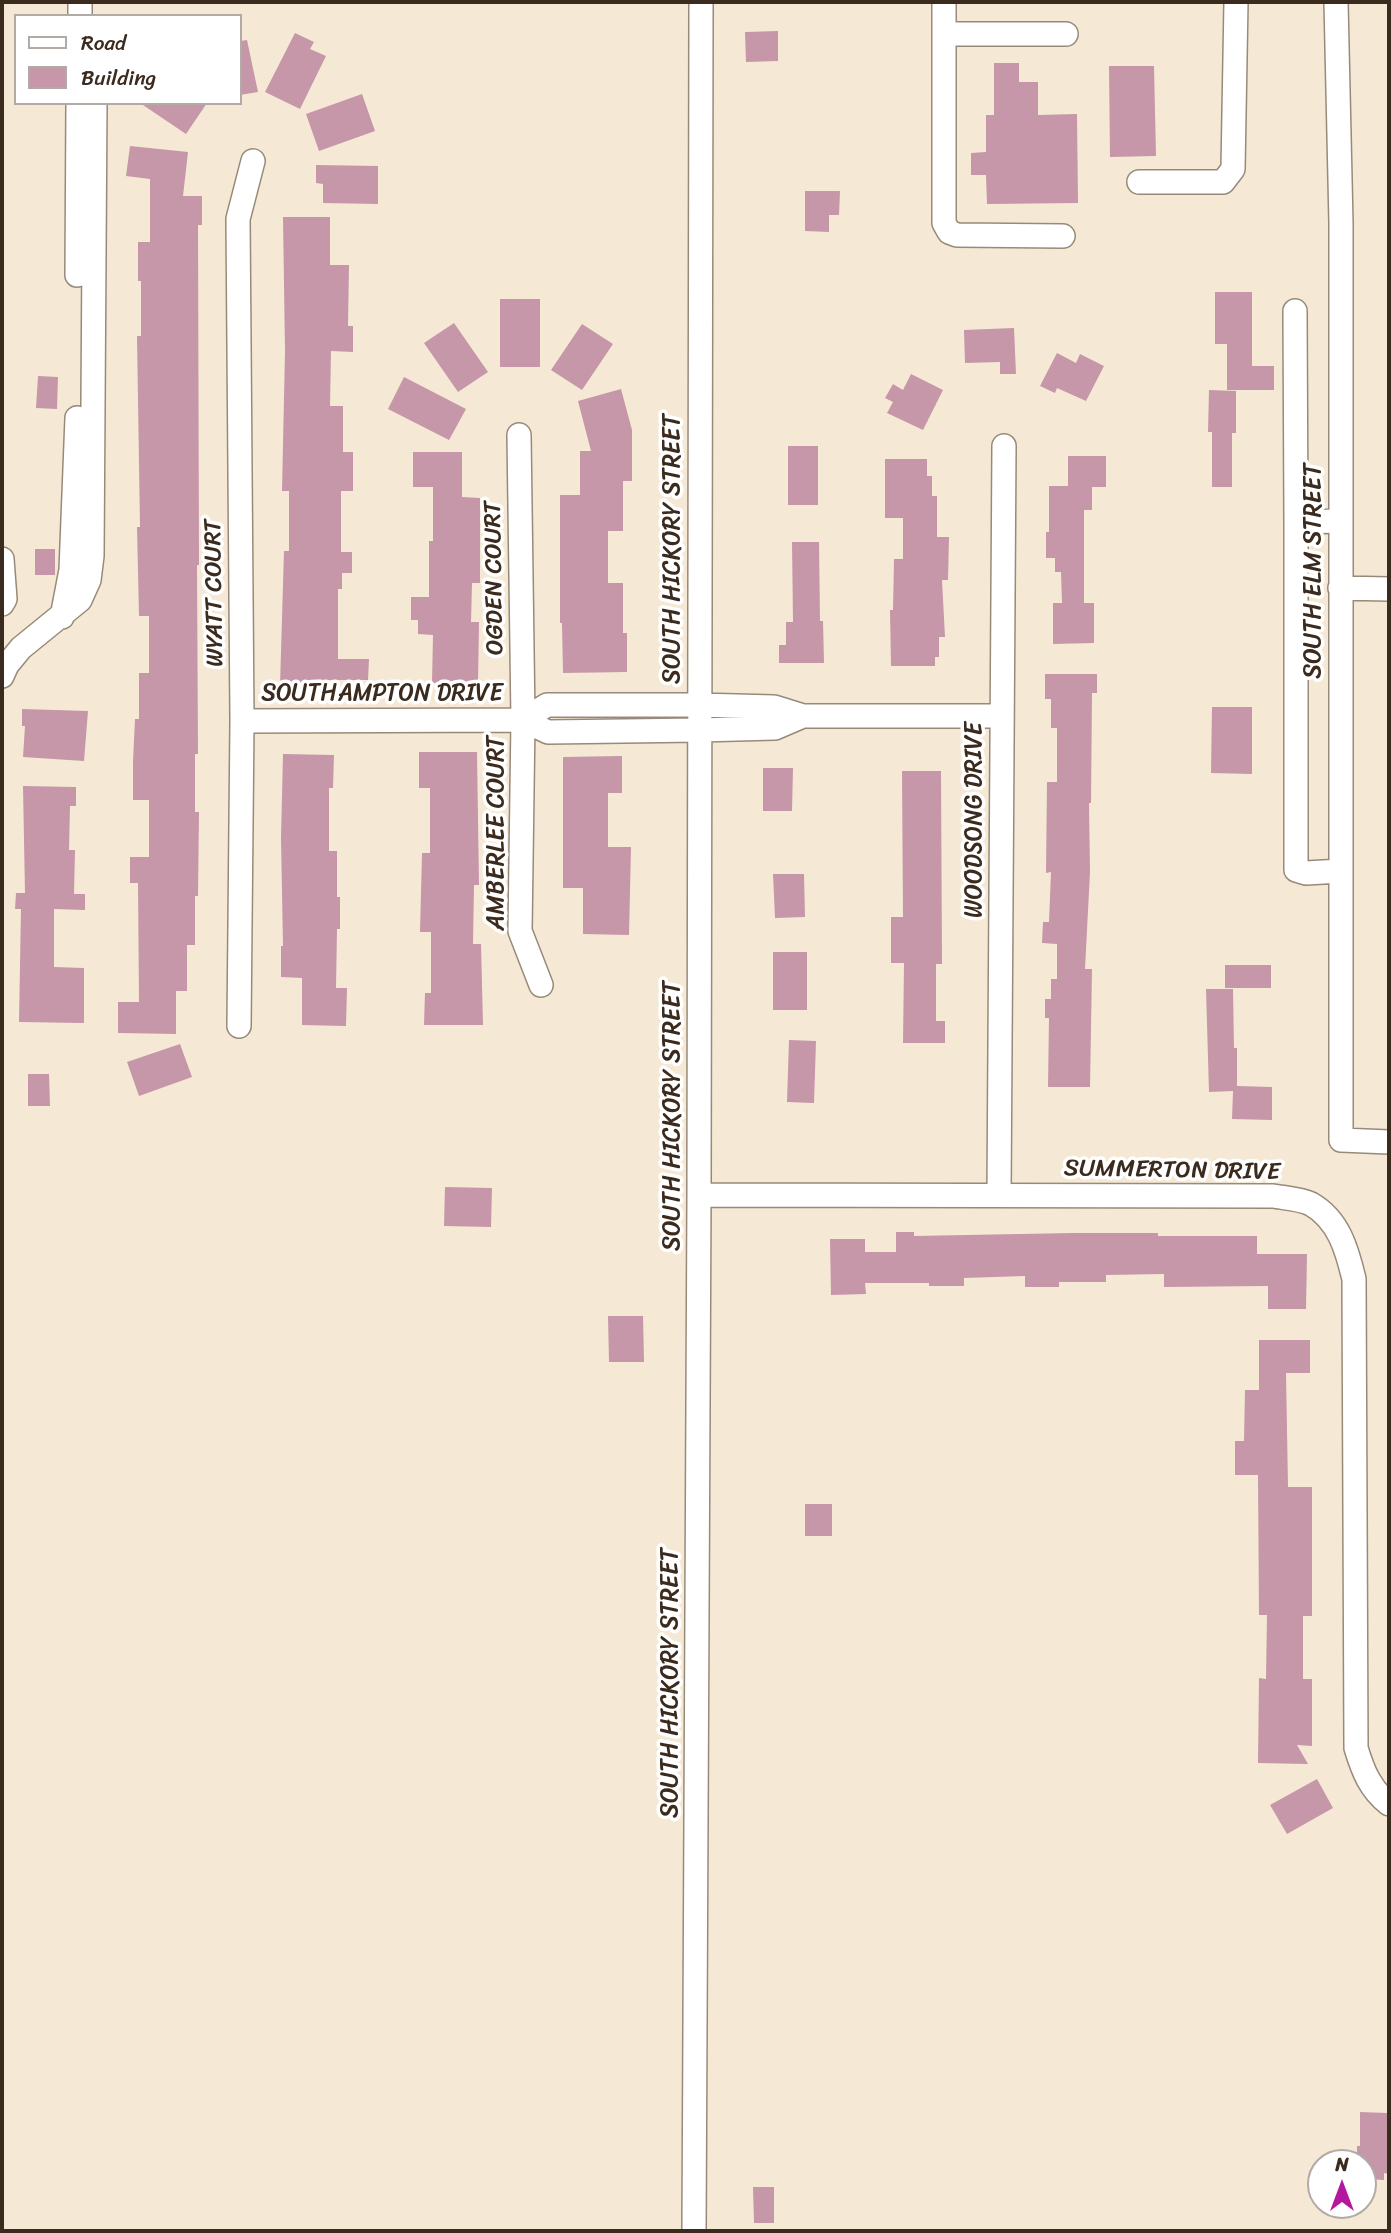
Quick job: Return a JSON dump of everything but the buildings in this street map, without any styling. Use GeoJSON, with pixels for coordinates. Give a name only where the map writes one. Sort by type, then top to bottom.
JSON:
{"type":"FeatureCollection","features":[{"type":"Feature","properties":{"kind":"street","name":"SOUTH HICKORY STREET"},"geometry":{"type":"LineString","coordinates":[[694,2231],[701,2]]}},
{"type":"Feature","properties":{"kind":"street"},"geometry":{"type":"LineString","coordinates":[[944,2],[944,223],[949,232],[957,235],[1063,236]]}},
{"type":"Feature","properties":{"kind":"street"},"geometry":{"type":"LineString","coordinates":[[1139,182],[1223,181],[1233,169],[1236,2]]}},
{"type":"Feature","properties":{"kind":"street","name":"SOUTH ELM STREET"},"geometry":{"type":"LineString","coordinates":[[1336,2],[1341,225],[1341,1140],[1389,1142]]}},
{"type":"Feature","properties":{"kind":"street"},"geometry":{"type":"LineString","coordinates":[[944,34],[1066,34]]}},
{"type":"Feature","properties":{"kind":"street"},"geometry":{"type":"LineString","coordinates":[[62,617],[71,570],[74,519],[78,105]]}},
{"type":"Feature","properties":{"kind":"street"},"geometry":{"type":"LineString","coordinates":[[2,676],[21,648],[80,600],[89,580],[92,556],[95,105]]}},
{"type":"Feature","properties":{"kind":"street","name":"WYATT COURT"},"geometry":{"type":"LineString","coordinates":[[239,1027],[243,721],[238,219],[253,161]]}},
{"type":"Feature","properties":{"kind":"street"},"geometry":{"type":"LineString","coordinates":[[1295,311],[1296,870],[1306,873],[1341,871]]}},
{"type":"Feature","properties":{"kind":"street","name":"OGDEN COURT"},"geometry":{"type":"LineString","coordinates":[[519,435],[523,720]]}},
{"type":"Feature","properties":{"kind":"street","name":"WOODSONG DRIVE"},"geometry":{"type":"LineString","coordinates":[[999,1195],[1004,446]]}},
{"type":"Feature","properties":{"kind":"street"},"geometry":{"type":"LineString","coordinates":[[1296,522],[1340,521]]}},
{"type":"Feature","properties":{"kind":"street"},"geometry":{"type":"LineString","coordinates":[[2,559],[5,599],[2,604]]}},
{"type":"Feature","properties":{"kind":"street"},"geometry":{"type":"LineString","coordinates":[[1340,588],[1389,589]]}},
{"type":"Feature","properties":{"kind":"street","name":"SOUTHAMPTON DRIVE"},"geometry":{"type":"LineString","coordinates":[[523,720],[547,705],[774,708],[803,716]]}},
{"type":"Feature","properties":{"kind":"street","name":"SOUTHAMPTON DRIVE"},"geometry":{"type":"LineString","coordinates":[[243,721],[523,720],[548,732],[775,729],[803,716]]}},
{"type":"Feature","properties":{"kind":"street"},"geometry":{"type":"LineString","coordinates":[[803,716],[1002,716]]}},
{"type":"Feature","properties":{"kind":"street","name":"AMBERLEE COURT"},"geometry":{"type":"LineString","coordinates":[[523,720],[520,931],[541,985]]}},
{"type":"Feature","properties":{"kind":"street","name":"SUMMERTON DRIVE"},"geometry":{"type":"LineString","coordinates":[[699,1195],[1273,1196],[1310,1204],[1332,1223],[1346,1246],[1354,1279],[1356,1748],[1364,1774],[1378,1795],[1389,1804]]}}]}
